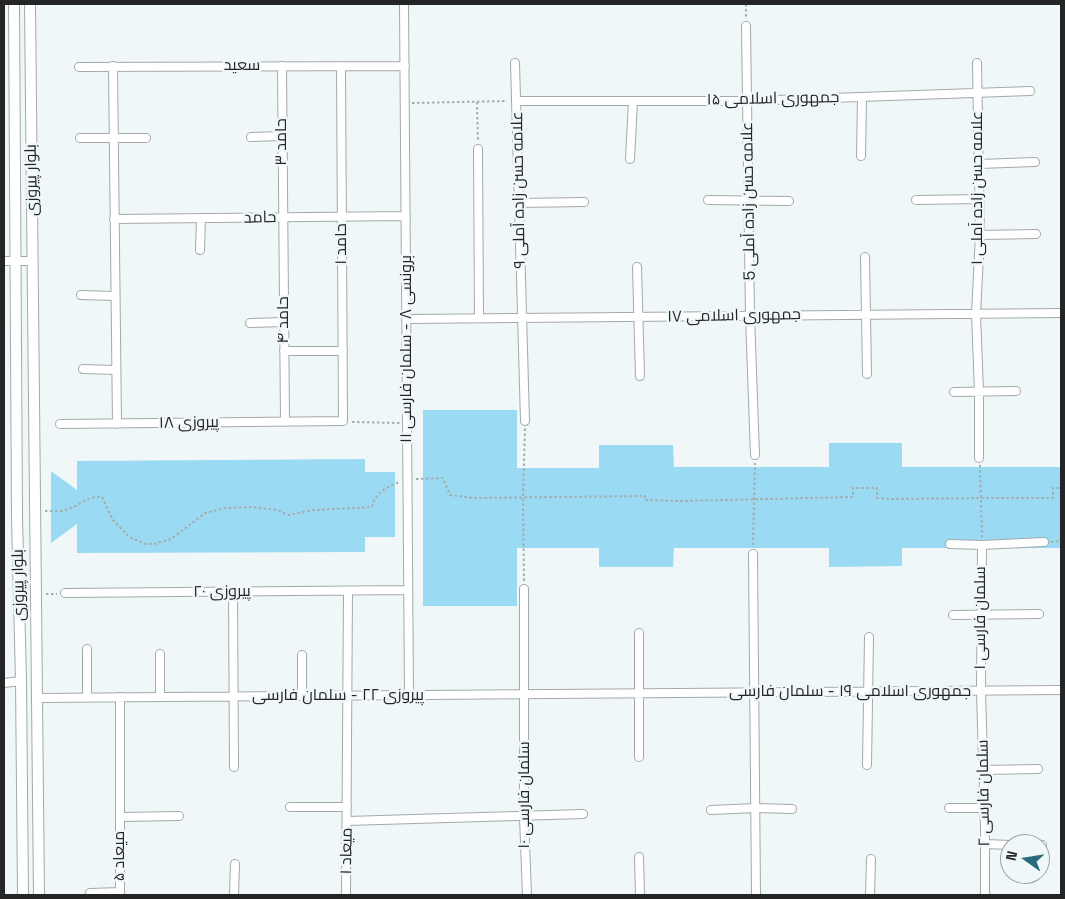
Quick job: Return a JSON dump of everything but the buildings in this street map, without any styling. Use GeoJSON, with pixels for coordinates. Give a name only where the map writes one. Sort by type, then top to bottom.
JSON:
{"type":"FeatureCollection","features":[{"type":"Feature","properties":{"kind":"street","name":"بلوار پیروزی"},"geometry":{"type":"LineString","coordinates":[[14,4],[17,517],[23,895]]}},
{"type":"Feature","properties":{"kind":"street","name":"بلوار پیروزی"},"geometry":{"type":"LineString","coordinates":[[30,4],[39,895]]}},
{"type":"Feature","properties":{"kind":"street","name":"برونسی ۸ - سلمان فارسی ۱۱"},"geometry":{"type":"LineString","coordinates":[[404,4],[409,695]]}},
{"type":"Feature","properties":{"kind":"street","name":"علامه حسن زاده آملی 5"},"geometry":{"type":"LineString","coordinates":[[746,26],[750,316],[755,455]]}},
{"type":"Feature","properties":{"kind":"street","name":"علامه حسن زاده آملی ۹"},"geometry":{"type":"LineString","coordinates":[[515,63],[526,421]]}},
{"type":"Feature","properties":{"kind":"street","name":"علامه حسن زاده آملی ۱"},"geometry":{"type":"LineString","coordinates":[[977,63],[980,200],[976,314],[979,458]]}},
{"type":"Feature","properties":{"kind":"street"},"geometry":{"type":"LineString","coordinates":[[112,66],[117,424]]}},
{"type":"Feature","properties":{"kind":"street","name":"حامد ۳"},"geometry":{"type":"LineString","coordinates":[[282,66],[283,218]]}},
{"type":"Feature","properties":{"kind":"street","name":"حامد ۱"},"geometry":{"type":"LineString","coordinates":[[340,66],[343,421]]}},
{"type":"Feature","properties":{"kind":"street","name":"سعید"},"geometry":{"type":"LineString","coordinates":[[79,67],[405,66]]}},
{"type":"Feature","properties":{"kind":"street","name":"جمهوری اسلامی ۱۵"},"geometry":{"type":"LineString","coordinates":[[516,101],[747,101],[1030,91]]}},
{"type":"Feature","properties":{"kind":"street"},"geometry":{"type":"LineString","coordinates":[[861,156],[862,97]]}},
{"type":"Feature","properties":{"kind":"street"},"geometry":{"type":"LineString","coordinates":[[630,159],[633,101]]}},
{"type":"Feature","properties":{"kind":"street"},"geometry":{"type":"LineString","coordinates":[[251,137],[282,136]]}},
{"type":"Feature","properties":{"kind":"street"},"geometry":{"type":"LineString","coordinates":[[80,138],[146,138]]}},
{"type":"Feature","properties":{"kind":"street"},"geometry":{"type":"LineString","coordinates":[[478,149],[478,318]]}},
{"type":"Feature","properties":{"kind":"street"},"geometry":{"type":"LineString","coordinates":[[979,164],[1035,162]]}},
{"type":"Feature","properties":{"kind":"street"},"geometry":{"type":"LineString","coordinates":[[708,200],[789,200]]}},
{"type":"Feature","properties":{"kind":"street"},"geometry":{"type":"LineString","coordinates":[[916,200],[980,200]]}},
{"type":"Feature","properties":{"kind":"street"},"geometry":{"type":"LineString","coordinates":[[519,203],[584,202]]}},
{"type":"Feature","properties":{"kind":"street","name":"حامد"},"geometry":{"type":"LineString","coordinates":[[114,219],[406,216]]}},
{"type":"Feature","properties":{"kind":"street"},"geometry":{"type":"LineString","coordinates":[[200,250],[201,218]]}},
{"type":"Feature","properties":{"kind":"street","name":"حامد ۴"},"geometry":{"type":"LineString","coordinates":[[283,218],[285,422]]}},
{"type":"Feature","properties":{"kind":"street"},"geometry":{"type":"LineString","coordinates":[[980,235],[1036,234]]}},
{"type":"Feature","properties":{"kind":"street"},"geometry":{"type":"LineString","coordinates":[[865,257],[867,374]]}},
{"type":"Feature","properties":{"kind":"street"},"geometry":{"type":"LineString","coordinates":[[4,261],[33,261]]}},
{"type":"Feature","properties":{"kind":"street"},"geometry":{"type":"LineString","coordinates":[[637,267],[640,376]]}},
{"type":"Feature","properties":{"kind":"street"},"geometry":{"type":"LineString","coordinates":[[81,295],[115,296]]}},
{"type":"Feature","properties":{"kind":"street","name":"جمهوری اسلامی ۱۷"},"geometry":{"type":"LineString","coordinates":[[407,319],[1061,313]]}},
{"type":"Feature","properties":{"kind":"street"},"geometry":{"type":"LineString","coordinates":[[250,323],[284,322]]}},
{"type":"Feature","properties":{"kind":"street"},"geometry":{"type":"LineString","coordinates":[[284,351],[343,351]]}},
{"type":"Feature","properties":{"kind":"street"},"geometry":{"type":"LineString","coordinates":[[83,370],[116,370]]}},
{"type":"Feature","properties":{"kind":"street"},"geometry":{"type":"LineString","coordinates":[[954,392],[1016,391]]}},
{"type":"Feature","properties":{"kind":"street","name":"پیروزی ۱۸"},"geometry":{"type":"LineString","coordinates":[[60,424],[343,421]]}},
{"type":"Feature","properties":{"kind":"street"},"geometry":{"type":"LineString","coordinates":[[950,544],[982,545],[1044,542]]}},
{"type":"Feature","properties":{"kind":"street","name":"سلمان فارسی ۱"},"geometry":{"type":"LineString","coordinates":[[981,690],[982,545]]}},
{"type":"Feature","properties":{"kind":"street"},"geometry":{"type":"LineString","coordinates":[[753,554],[756,895]]}},
{"type":"Feature","properties":{"kind":"street","name":"سلمان فارسی ۱۰"},"geometry":{"type":"LineString","coordinates":[[524,589],[526,694],[524,816],[527,895]]}},
{"type":"Feature","properties":{"kind":"street","name":"پیروزی ۲۰"},"geometry":{"type":"LineString","coordinates":[[65,593],[408,590]]}},
{"type":"Feature","properties":{"kind":"street","name":"میعاد ۱"},"geometry":{"type":"LineString","coordinates":[[346,895],[348,591]]}},
{"type":"Feature","properties":{"kind":"street"},"geometry":{"type":"LineString","coordinates":[[233,592],[234,767]]}},
{"type":"Feature","properties":{"kind":"street"},"geometry":{"type":"LineString","coordinates":[[953,614],[1039,614]]}},
{"type":"Feature","properties":{"kind":"street"},"geometry":{"type":"LineString","coordinates":[[639,633],[639,756]]}},
{"type":"Feature","properties":{"kind":"street"},"geometry":{"type":"LineString","coordinates":[[867,765],[869,637]]}},
{"type":"Feature","properties":{"kind":"street"},"geometry":{"type":"LineString","coordinates":[[87,649],[87,698]]}},
{"type":"Feature","properties":{"kind":"street"},"geometry":{"type":"LineString","coordinates":[[160,654],[160,697]]}},
{"type":"Feature","properties":{"kind":"street"},"geometry":{"type":"LineString","coordinates":[[302,655],[302,696]]}},
{"type":"Feature","properties":{"kind":"street"},"geometry":{"type":"LineString","coordinates":[[4,683],[21,681]]}},
{"type":"Feature","properties":{"kind":"street","name":"سلمان فارسی ۲"},"geometry":{"type":"LineString","coordinates":[[981,690],[985,808],[985,895]]}},
{"type":"Feature","properties":{"kind":"street","name":"جمهوری اسلامی ۱۹ - سلمان فارسی"},"geometry":{"type":"LineString","coordinates":[[639,693],[1061,690]]}},
{"type":"Feature","properties":{"kind":"street","name":"پیروزی ۲۲ - سلمان فارسی"},"geometry":{"type":"LineString","coordinates":[[38,698],[639,693]]}},
{"type":"Feature","properties":{"kind":"street","name":"میعاد ۵"},"geometry":{"type":"LineString","coordinates":[[120,697],[120,894]]}},
{"type":"Feature","properties":{"kind":"street"},"geometry":{"type":"LineString","coordinates":[[983,770],[1038,769]]}},
{"type":"Feature","properties":{"kind":"street"},"geometry":{"type":"LineString","coordinates":[[290,807],[347,806]]}},
{"type":"Feature","properties":{"kind":"street"},"geometry":{"type":"LineString","coordinates":[[948,808],[985,808]]}},
{"type":"Feature","properties":{"kind":"street"},"geometry":{"type":"LineString","coordinates":[[711,810],[792,809]]}},
{"type":"Feature","properties":{"kind":"street"},"geometry":{"type":"LineString","coordinates":[[347,821],[583,814]]}},
{"type":"Feature","properties":{"kind":"street"},"geometry":{"type":"LineString","coordinates":[[120,817],[179,816]]}},
{"type":"Feature","properties":{"kind":"street"},"geometry":{"type":"LineString","coordinates":[[985,844],[1000,845]]}},
{"type":"Feature","properties":{"kind":"street"},"geometry":{"type":"LineString","coordinates":[[639,857],[640,895]]}},
{"type":"Feature","properties":{"kind":"street"},"geometry":{"type":"LineString","coordinates":[[870,895],[871,859]]}},
{"type":"Feature","properties":{"kind":"street"},"geometry":{"type":"LineString","coordinates":[[234,895],[235,864]]}},
{"type":"Feature","properties":{"kind":"street"},"geometry":{"type":"LineString","coordinates":[[90,893],[120,894]]}},
{"type":"Feature","properties":{"kind":"path"},"geometry":{"type":"LineString","coordinates":[[746,4],[746,26]]}},
{"type":"Feature","properties":{"kind":"path"},"geometry":{"type":"LineString","coordinates":[[404,103],[516,101]]}},
{"type":"Feature","properties":{"kind":"path"},"geometry":{"type":"LineString","coordinates":[[477,102],[478,149]]}},
{"type":"Feature","properties":{"kind":"path"},"geometry":{"type":"LineString","coordinates":[[343,421],[407,423]]}},
{"type":"Feature","properties":{"kind":"path"},"geometry":{"type":"LineString","coordinates":[[524,589],[523,498],[526,421]]}},
{"type":"Feature","properties":{"kind":"path"},"geometry":{"type":"LineString","coordinates":[[753,554],[755,455]]}},
{"type":"Feature","properties":{"kind":"path"},"geometry":{"type":"LineString","coordinates":[[979,458],[982,545]]}},
{"type":"Feature","properties":{"kind":"path"},"geometry":{"type":"LineString","coordinates":[[36,512],[63,511],[81,503],[85,499],[102,497],[114,520],[129,537],[146,544],[154,544],[171,538],[205,514],[225,508],[252,507],[277,510],[289,515],[313,510],[372,507],[380,493],[390,486],[408,479],[443,478],[450,495],[473,498],[645,496],[645,500],[853,498],[853,488],[877,488],[877,498],[890,500],[1053,498],[1053,488],[1061,488]]}},
{"type":"Feature","properties":{"kind":"path"},"geometry":{"type":"LineString","coordinates":[[36,594],[65,593]]}},
{"type":"Feature","properties":{"kind":"shaded area"},"geometry":{"type":"Polygon","coordinates":[[[423,410],[517,410],[517,468],[599,468],[599,445],[673,445],[674,467],[829,467],[829,443],[902,443],[902,467],[1061,467],[1061,548],[902,548],[902,566],[829,567],[829,548],[674,548],[673,567],[599,567],[599,548],[517,548],[517,606],[423,606],[423,410]]]}},
{"type":"Feature","properties":{"kind":"shaded area"},"geometry":{"type":"Polygon","coordinates":[[[365,459],[365,472],[395,472],[395,537],[365,537],[365,552],[77,553],[77,524],[51,543],[51,471],[77,490],[77,461],[365,459]]]}}]}
